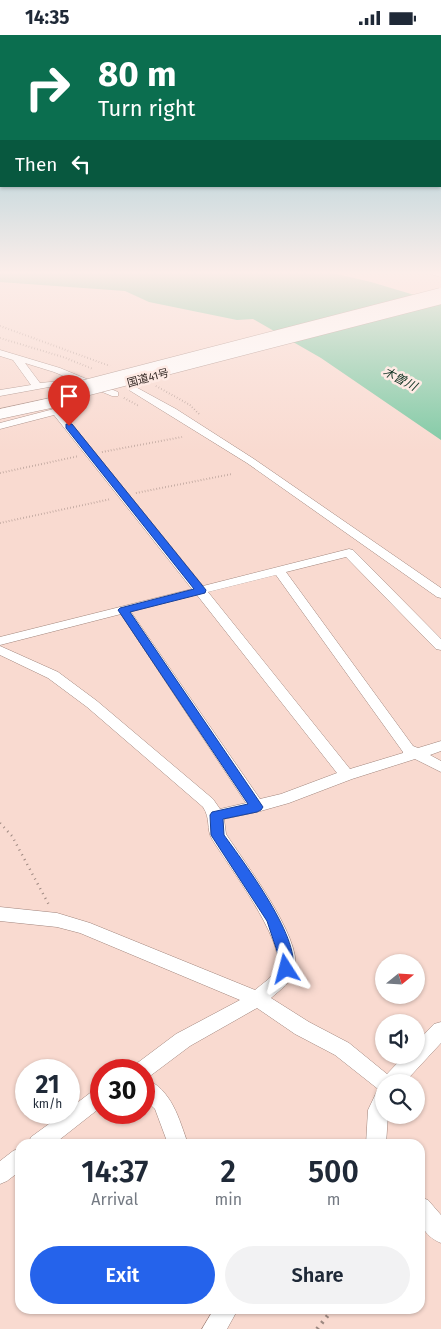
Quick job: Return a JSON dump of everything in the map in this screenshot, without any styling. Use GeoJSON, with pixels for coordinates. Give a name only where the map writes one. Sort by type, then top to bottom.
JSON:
{"type":"FeatureCollection","features":[{"type":"Feature","properties":{"kind":"highway","name":"国道41号"},"geometry":{"type":"LineString","coordinates":[[0,414],[308,331]]}},
{"type":"Feature","properties":{"kind":"highway","name":"国道41号"},"geometry":{"type":"LineString","coordinates":[[0,407],[57,398],[323,331]]}},
{"type":"Feature","properties":{"kind":"street"},"geometry":{"type":"LineString","coordinates":[[0,353],[57,370],[115,394]]}},
{"type":"Feature","properties":{"kind":"street"},"geometry":{"type":"LineString","coordinates":[[16,358],[37,386],[57,398],[125,496],[348,775]]}},
{"type":"Feature","properties":{"kind":"street"},"geometry":{"type":"LineString","coordinates":[[0,426],[57,398],[79,379]]}},
{"type":"Feature","properties":{"kind":"street"},"geometry":{"type":"LineString","coordinates":[[0,393],[37,386]]}},
{"type":"Feature","properties":{"kind":"street"},"geometry":{"type":"LineString","coordinates":[[132,388],[184,418],[322,507],[441,594]]}},
{"type":"Feature","properties":{"kind":"street"},"geometry":{"type":"LineString","coordinates":[[0,641],[350,553],[441,647]]}},
{"type":"Feature","properties":{"kind":"street"},"geometry":{"type":"LineString","coordinates":[[279,571],[408,749],[441,767]]}},
{"type":"Feature","properties":{"kind":"street"},"geometry":{"type":"LineString","coordinates":[[124,610],[257,807]]}},
{"type":"Feature","properties":{"kind":"street"},"geometry":{"type":"LineString","coordinates":[[0,650],[53,675],[92,704],[208,803],[216,815],[218,835],[273,919],[285,954],[286,969],[277,982],[258,999],[183,1040],[155,1061]]}},
{"type":"Feature","properties":{"kind":"street"},"geometry":{"type":"LineString","coordinates":[[216,815],[257,807],[284,799],[348,775],[441,746]]}},
{"type":"Feature","properties":{"kind":"street"},"geometry":{"type":"LineString","coordinates":[[0,914],[57,920],[124,943],[258,999],[302,1028],[342,1049],[375,1076]]}},
{"type":"Feature","properties":{"kind":"street"},"geometry":{"type":"LineString","coordinates":[[399,1074],[441,1030]]}},
{"type":"Feature","properties":{"kind":"street"},"geometry":{"type":"LineString","coordinates":[[155,1097],[163,1104],[176,1139]]}},
{"type":"Feature","properties":{"kind":"street"},"geometry":{"type":"LineString","coordinates":[[45,1139],[90,1104]]}},
{"type":"Feature","properties":{"kind":"street"},"geometry":{"type":"LineString","coordinates":[[376,1139],[377,1124]]}},
{"type":"Feature","properties":{"kind":"street"},"geometry":{"type":"LineString","coordinates":[[0,1174],[15,1162]]}},
{"type":"Feature","properties":{"kind":"street"},"geometry":{"type":"LineString","coordinates":[[425,1213],[441,1232]]}},
{"type":"Feature","properties":{"kind":"street"},"geometry":{"type":"LineString","coordinates":[[214,1329],[224,1314]]}},
{"type":"Feature","properties":{"kind":"path"},"geometry":{"type":"LineString","coordinates":[[0,335],[4,339]]}},
{"type":"Feature","properties":{"kind":"path"},"geometry":{"type":"LineString","coordinates":[[0,338],[63,357],[100,372]]}},
{"type":"Feature","properties":{"kind":"path"},"geometry":{"type":"LineString","coordinates":[[0,523],[232,474]]}},
{"type":"Feature","properties":{"kind":"path"},"geometry":{"type":"LineString","coordinates":[[0,823],[12,836],[57,920]]}},
{"type":"Feature","properties":{"kind":"path"},"geometry":{"type":"LineString","coordinates":[[317,1329],[329,1314]]}},
{"type":"Feature","properties":{"kind":"water","name":"木曽川"},"geometry":{"type":"Polygon","coordinates":[[[275,331],[441,331],[441,440],[321,358],[275,331]]]}},
{"type":"Feature","properties":{"kind":"route"},"geometry":{"type":"LineString","coordinates":[[69,426],[201,590],[124,610],[257,807],[216,815],[218,835],[273,919],[285,954],[286,969]]}}]}
